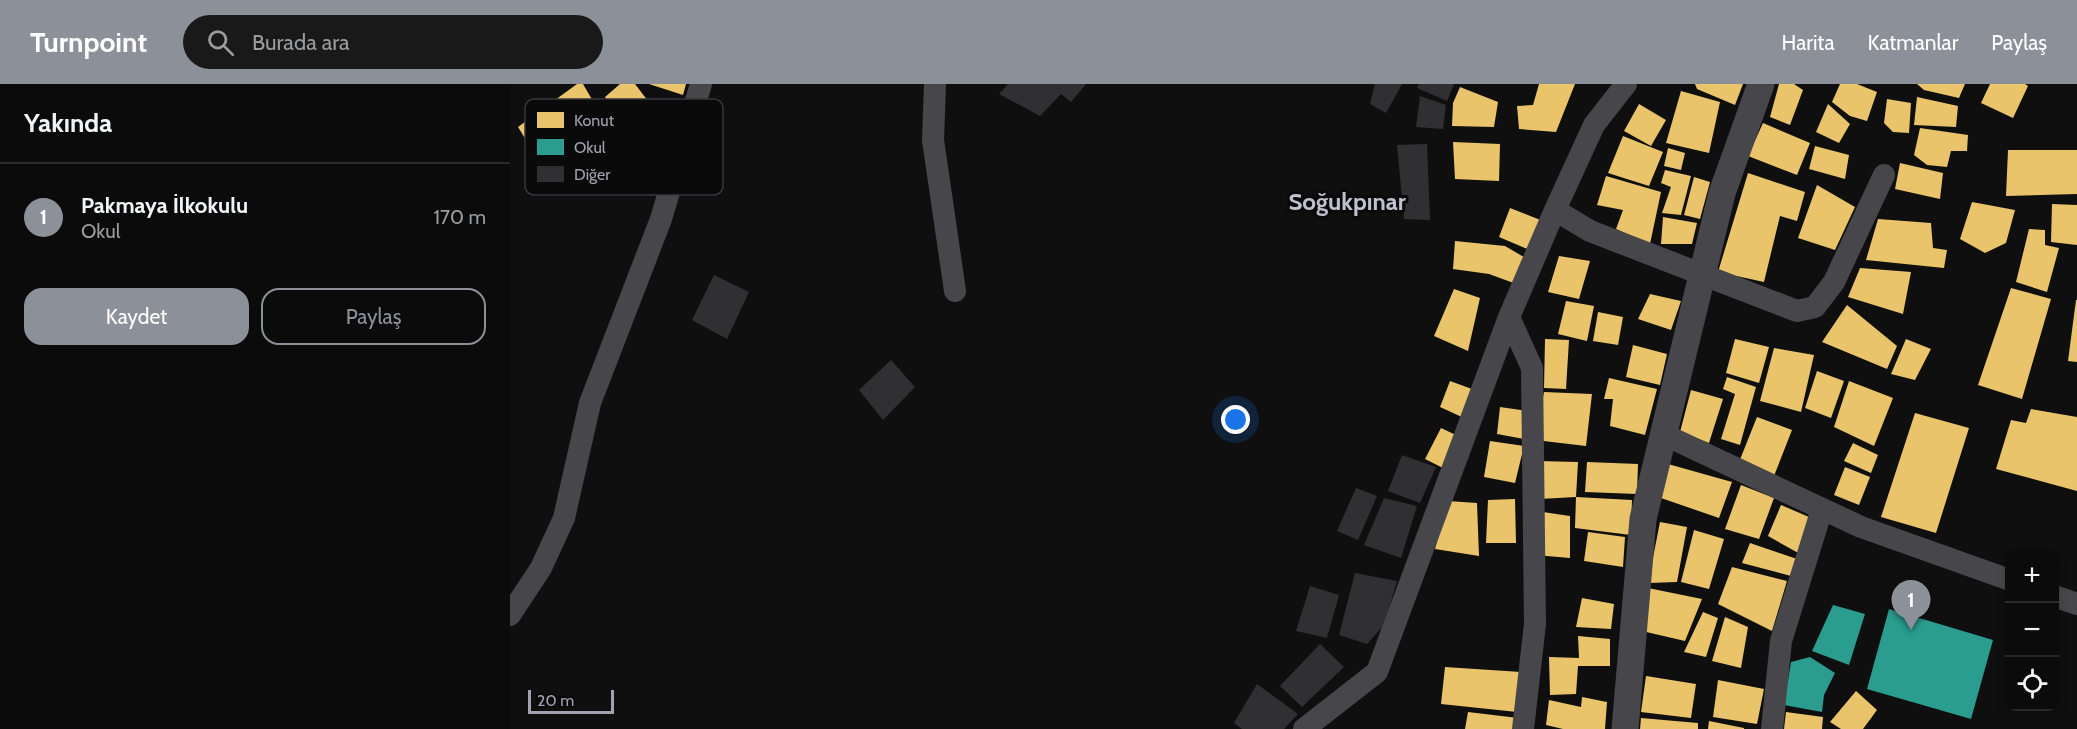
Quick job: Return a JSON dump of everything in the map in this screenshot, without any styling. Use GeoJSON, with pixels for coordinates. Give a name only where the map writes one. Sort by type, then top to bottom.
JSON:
{"type":"FeatureCollection","features":[{"type":"Feature","properties":{"kind":"street"},"geometry":{"type":"LineString","coordinates":[[697,99],[701,84]]}},
{"type":"Feature","properties":{"kind":"street"},"geometry":{"type":"LineString","coordinates":[[934,84],[933,140],[955,291]]}},
{"type":"Feature","properties":{"kind":"street"},"geometry":{"type":"LineString","coordinates":[[1304,729],[1377,672],[1509,317],[1594,125],[1626,84]]}},
{"type":"Feature","properties":{"kind":"street"},"geometry":{"type":"LineString","coordinates":[[1625,729],[1643,519],[1722,193],[1761,84]]}},
{"type":"Feature","properties":{"kind":"street"},"geometry":{"type":"LineString","coordinates":[[1555,210],[1590,231],[1797,311],[1815,307],[1834,282],[1884,175]]}},
{"type":"Feature","properties":{"kind":"street"},"geometry":{"type":"LineString","coordinates":[[510,615],[541,568],[564,518],[590,403],[668,195]]}},
{"type":"Feature","properties":{"kind":"street"},"geometry":{"type":"LineString","coordinates":[[1509,317],[1532,368],[1534,624],[1523,729]]}},
{"type":"Feature","properties":{"kind":"street"},"geometry":{"type":"LineString","coordinates":[[1665,435],[1861,527],[2005,578]]}},
{"type":"Feature","properties":{"kind":"street"},"geometry":{"type":"LineString","coordinates":[[1772,729],[1781,641],[1822,509]]}},
{"type":"Feature","properties":{"kind":"street"},"geometry":{"type":"LineString","coordinates":[[2059,597],[2077,604]]}},
{"type":"Feature","properties":{"kind":"building: Konut"},"geometry":{"type":"Polygon","coordinates":[[[577,84],[583,84],[592,99],[556,99],[577,84]]]}},
{"type":"Feature","properties":{"kind":"building: Konut"},"geometry":{"type":"Polygon","coordinates":[[[620,84],[635,84],[646,99],[606,99],[605,97],[620,84]]]}},
{"type":"Feature","properties":{"kind":"building: Konut"},"geometry":{"type":"Polygon","coordinates":[[[649,84],[686,84],[683,95],[649,84]]]}},
{"type":"Feature","properties":{"kind":"building: Konut"},"geometry":{"type":"Polygon","coordinates":[[[1539,84],[1575,84],[1556,132],[1519,129],[1517,106],[1533,105],[1539,84]]]}},
{"type":"Feature","properties":{"kind":"building: Konut"},"geometry":{"type":"Polygon","coordinates":[[[1695,84],[1743,84],[1735,105],[1697,89],[1695,84]]]}},
{"type":"Feature","properties":{"kind":"building: Konut"},"geometry":{"type":"Polygon","coordinates":[[[1779,84],[1794,84],[1803,90],[1790,125],[1770,117],[1779,84]]]}},
{"type":"Feature","properties":{"kind":"building: Konut"},"geometry":{"type":"Polygon","coordinates":[[[1840,84],[1857,84],[1877,92],[1867,121],[1850,116],[1832,102],[1840,84]]]}},
{"type":"Feature","properties":{"kind":"building: Konut"},"geometry":{"type":"Polygon","coordinates":[[[1917,84],[1965,84],[1959,98],[1924,90],[1917,84]]]}},
{"type":"Feature","properties":{"kind":"building: Konut"},"geometry":{"type":"Polygon","coordinates":[[[1990,84],[2025,84],[2028,86],[2013,118],[1981,103],[1990,84]]]}},
{"type":"Feature","properties":{"kind":"building: Konut"},"geometry":{"type":"Polygon","coordinates":[[[1460,87],[1498,102],[1494,127],[1452,126],[1453,103],[1460,87]]]}},
{"type":"Feature","properties":{"kind":"building: Konut"},"geometry":{"type":"Polygon","coordinates":[[[1681,91],[1720,102],[1709,153],[1666,143],[1681,91]]]}},
{"type":"Feature","properties":{"kind":"building: Konut"},"geometry":{"type":"Polygon","coordinates":[[[1917,97],[1958,106],[1956,127],[1914,125],[1917,97]]]}},
{"type":"Feature","properties":{"kind":"building: Konut"},"geometry":{"type":"Polygon","coordinates":[[[1887,99],[1911,103],[1909,133],[1893,132],[1884,123],[1887,99]]]}},
{"type":"Feature","properties":{"kind":"building: Konut"},"geometry":{"type":"Polygon","coordinates":[[[1639,104],[1666,120],[1651,146],[1624,131],[1639,104]]]}},
{"type":"Feature","properties":{"kind":"building: Konut"},"geometry":{"type":"Polygon","coordinates":[[[1828,104],[1850,124],[1839,143],[1816,132],[1828,104]]]}},
{"type":"Feature","properties":{"kind":"building: Konut"},"geometry":{"type":"Polygon","coordinates":[[[525,122],[525,138],[518,127],[525,122]]]}},
{"type":"Feature","properties":{"kind":"building: Konut"},"geometry":{"type":"Polygon","coordinates":[[[1763,123],[1810,143],[1797,175],[1748,156],[1763,123]]]}},
{"type":"Feature","properties":{"kind":"building: Konut"},"geometry":{"type":"Polygon","coordinates":[[[1920,128],[1968,135],[1967,151],[1951,151],[1947,167],[1927,165],[1914,155],[1920,128]]]}},
{"type":"Feature","properties":{"kind":"building: Konut"},"geometry":{"type":"Polygon","coordinates":[[[1623,136],[1663,152],[1649,186],[1608,173],[1623,136]]]}},
{"type":"Feature","properties":{"kind":"building: Konut"},"geometry":{"type":"Polygon","coordinates":[[[1453,142],[1500,144],[1499,181],[1455,179],[1453,142]]]}},
{"type":"Feature","properties":{"kind":"building: Konut"},"geometry":{"type":"Polygon","coordinates":[[[1815,146],[1849,155],[1845,179],[1809,169],[1815,146]]]}},
{"type":"Feature","properties":{"kind":"building: Konut"},"geometry":{"type":"Polygon","coordinates":[[[1668,148],[1685,153],[1681,170],[1664,166],[1668,148]]]}},
{"type":"Feature","properties":{"kind":"building: Konut"},"geometry":{"type":"Polygon","coordinates":[[[2008,150],[2077,150],[2077,194],[2006,196],[2008,150]]]}},
{"type":"Feature","properties":{"kind":"building: Konut"},"geometry":{"type":"Polygon","coordinates":[[[1900,163],[1943,173],[1940,199],[1895,189],[1900,163]]]}},
{"type":"Feature","properties":{"kind":"building: Konut"},"geometry":{"type":"Polygon","coordinates":[[[1665,170],[1691,176],[1681,215],[1662,213],[1671,187],[1661,183],[1665,170]]]}},
{"type":"Feature","properties":{"kind":"building: Konut"},"geometry":{"type":"Polygon","coordinates":[[[1748,173],[1805,192],[1797,221],[1780,216],[1764,282],[1718,272],[1748,173]]]}},
{"type":"Feature","properties":{"kind":"building: Konut"},"geometry":{"type":"Polygon","coordinates":[[[1606,176],[1661,192],[1650,244],[1616,229],[1623,210],[1597,205],[1606,176]]]}},
{"type":"Feature","properties":{"kind":"building: Konut"},"geometry":{"type":"Polygon","coordinates":[[[1694,177],[1710,182],[1700,219],[1684,215],[1694,177]]]}},
{"type":"Feature","properties":{"kind":"building: Konut"},"geometry":{"type":"Polygon","coordinates":[[[1817,185],[1855,207],[1835,250],[1798,238],[1817,185]]]}},
{"type":"Feature","properties":{"kind":"building: Konut"},"geometry":{"type":"Polygon","coordinates":[[[1972,202],[2015,210],[2006,243],[1985,253],[1960,239],[1972,202]]]}},
{"type":"Feature","properties":{"kind":"building: Konut"},"geometry":{"type":"Polygon","coordinates":[[[2052,204],[2077,205],[2077,245],[2051,242],[2052,204]]]}},
{"type":"Feature","properties":{"kind":"building: Konut"},"geometry":{"type":"Polygon","coordinates":[[[1510,208],[1543,221],[1532,251],[1499,237],[1510,208]]]}},
{"type":"Feature","properties":{"kind":"building: Konut"},"geometry":{"type":"Polygon","coordinates":[[[1663,217],[1697,223],[1692,244],[1661,244],[1663,217]]]}},
{"type":"Feature","properties":{"kind":"building: Konut"},"geometry":{"type":"Polygon","coordinates":[[[1878,219],[1931,223],[1933,248],[1947,250],[1944,268],[1866,260],[1878,219]]]}},
{"type":"Feature","properties":{"kind":"building: Konut"},"geometry":{"type":"Polygon","coordinates":[[[2029,229],[2045,230],[2045,245],[2059,248],[2047,292],[2016,282],[2029,229]]]}},
{"type":"Feature","properties":{"kind":"building: Konut"},"geometry":{"type":"Polygon","coordinates":[[[1455,241],[1505,246],[1529,260],[1519,285],[1489,274],[1453,269],[1455,241]]]}},
{"type":"Feature","properties":{"kind":"building: Konut"},"geometry":{"type":"Polygon","coordinates":[[[1559,256],[1590,261],[1579,299],[1548,292],[1559,256]]]}},
{"type":"Feature","properties":{"kind":"building: Konut"},"geometry":{"type":"Polygon","coordinates":[[[1860,268],[1911,272],[1903,314],[1848,297],[1860,268]]]}},
{"type":"Feature","properties":{"kind":"building: Konut"},"geometry":{"type":"Polygon","coordinates":[[[2011,288],[2051,299],[2022,399],[1978,385],[2011,288]]]}},
{"type":"Feature","properties":{"kind":"building: Konut"},"geometry":{"type":"Polygon","coordinates":[[[1454,289],[1480,298],[1468,351],[1434,336],[1454,289]]]}},
{"type":"Feature","properties":{"kind":"building: Konut"},"geometry":{"type":"Polygon","coordinates":[[[1650,294],[1681,301],[1671,330],[1638,319],[1650,294]]]}},
{"type":"Feature","properties":{"kind":"building: Konut"},"geometry":{"type":"Polygon","coordinates":[[[2077,300],[2077,362],[2068,361],[2077,300]]]}},
{"type":"Feature","properties":{"kind":"building: Konut"},"geometry":{"type":"Polygon","coordinates":[[[1566,301],[1594,306],[1587,341],[1558,334],[1566,301]]]}},
{"type":"Feature","properties":{"kind":"building: Konut"},"geometry":{"type":"Polygon","coordinates":[[[1847,305],[1897,346],[1887,369],[1822,342],[1847,305]]]}},
{"type":"Feature","properties":{"kind":"building: Konut"},"geometry":{"type":"Polygon","coordinates":[[[1598,312],[1623,317],[1618,345],[1593,341],[1598,312]]]}},
{"type":"Feature","properties":{"kind":"building: Konut"},"geometry":{"type":"Polygon","coordinates":[[[1545,339],[1569,340],[1566,389],[1544,388],[1545,339]]]}},
{"type":"Feature","properties":{"kind":"building: Konut"},"geometry":{"type":"Polygon","coordinates":[[[1735,339],[1769,347],[1759,383],[1726,373],[1735,339]]]}},
{"type":"Feature","properties":{"kind":"building: Konut"},"geometry":{"type":"Polygon","coordinates":[[[1906,339],[1931,349],[1915,380],[1891,374],[1906,339]]]}},
{"type":"Feature","properties":{"kind":"building: Konut"},"geometry":{"type":"Polygon","coordinates":[[[1633,345],[1667,354],[1660,385],[1626,377],[1633,345]]]}},
{"type":"Feature","properties":{"kind":"building: Konut"},"geometry":{"type":"Polygon","coordinates":[[[1774,348],[1814,355],[1801,412],[1760,401],[1774,348]]]}},
{"type":"Feature","properties":{"kind":"building: Konut"},"geometry":{"type":"Polygon","coordinates":[[[1817,371],[1844,381],[1831,418],[1805,408],[1817,371]]]}},
{"type":"Feature","properties":{"kind":"building: Konut"},"geometry":{"type":"Polygon","coordinates":[[[1727,377],[1756,387],[1740,445],[1721,439],[1735,394],[1723,389],[1727,377]]]}},
{"type":"Feature","properties":{"kind":"building: Konut"},"geometry":{"type":"Polygon","coordinates":[[[1609,378],[1657,389],[1645,435],[1610,426],[1613,399],[1604,399],[1609,378]]]}},
{"type":"Feature","properties":{"kind":"building: Konut"},"geometry":{"type":"Polygon","coordinates":[[[1450,381],[1472,389],[1464,418],[1440,407],[1450,381]]]}},
{"type":"Feature","properties":{"kind":"building: Konut"},"geometry":{"type":"Polygon","coordinates":[[[1849,381],[1893,398],[1874,446],[1834,427],[1849,381]]]}},
{"type":"Feature","properties":{"kind":"building: Konut"},"geometry":{"type":"Polygon","coordinates":[[[1691,390],[1723,399],[1709,443],[1680,432],[1691,390]]]}},
{"type":"Feature","properties":{"kind":"building: Konut"},"geometry":{"type":"Polygon","coordinates":[[[1544,392],[1592,394],[1586,446],[1535,440],[1544,392]]]}},
{"type":"Feature","properties":{"kind":"building: Konut"},"geometry":{"type":"Polygon","coordinates":[[[1500,407],[1528,411],[1524,439],[1497,434],[1500,407]]]}},
{"type":"Feature","properties":{"kind":"building: Konut"},"geometry":{"type":"Polygon","coordinates":[[[2031,409],[2077,417],[2077,491],[1996,469],[2011,420],[2026,423],[2031,409]]]}},
{"type":"Feature","properties":{"kind":"building: Konut"},"geometry":{"type":"Polygon","coordinates":[[[1915,413],[1969,428],[1936,533],[1881,517],[1915,413]]]}},
{"type":"Feature","properties":{"kind":"building: Konut"},"geometry":{"type":"Polygon","coordinates":[[[1757,417],[1792,430],[1774,476],[1739,462],[1757,417]]]}},
{"type":"Feature","properties":{"kind":"building: Konut"},"geometry":{"type":"Polygon","coordinates":[[[1441,428],[1458,436],[1445,469],[1425,459],[1441,428]]]}},
{"type":"Feature","properties":{"kind":"building: Konut"},"geometry":{"type":"Polygon","coordinates":[[[1490,441],[1524,446],[1515,483],[1484,477],[1490,441]]]}},
{"type":"Feature","properties":{"kind":"building: Konut"},"geometry":{"type":"Polygon","coordinates":[[[1853,443],[1878,455],[1871,473],[1844,461],[1853,443]]]}},
{"type":"Feature","properties":{"kind":"building: Konut"},"geometry":{"type":"Polygon","coordinates":[[[1537,461],[1578,462],[1576,497],[1539,499],[1537,461]]]}},
{"type":"Feature","properties":{"kind":"building: Konut"},"geometry":{"type":"Polygon","coordinates":[[[1587,462],[1638,464],[1637,494],[1585,492],[1587,462]]]}},
{"type":"Feature","properties":{"kind":"building: Konut"},"geometry":{"type":"Polygon","coordinates":[[[1668,464],[1732,482],[1719,518],[1661,498],[1668,464]]]}},
{"type":"Feature","properties":{"kind":"building: Konut"},"geometry":{"type":"Polygon","coordinates":[[[1845,467],[1870,477],[1859,505],[1834,495],[1845,467]]]}},
{"type":"Feature","properties":{"kind":"building: Konut"},"geometry":{"type":"Polygon","coordinates":[[[1741,485],[1774,498],[1759,539],[1725,529],[1741,485]]]}},
{"type":"Feature","properties":{"kind":"building: Konut"},"geometry":{"type":"Polygon","coordinates":[[[1576,497],[1632,500],[1631,535],[1575,528],[1576,497]]]}},
{"type":"Feature","properties":{"kind":"building: Konut"},"geometry":{"type":"Polygon","coordinates":[[[1515,499],[1516,543],[1486,543],[1488,500],[1515,499]]]}},
{"type":"Feature","properties":{"kind":"building: Konut"},"geometry":{"type":"Polygon","coordinates":[[[1448,501],[1477,503],[1479,556],[1435,549],[1448,501]]]}},
{"type":"Feature","properties":{"kind":"building: Konut"},"geometry":{"type":"Polygon","coordinates":[[[1781,505],[1816,520],[1800,554],[1768,536],[1781,505]]]}},
{"type":"Feature","properties":{"kind":"building: Konut"},"geometry":{"type":"Polygon","coordinates":[[[1536,511],[1570,516],[1570,558],[1535,555],[1536,511]]]}},
{"type":"Feature","properties":{"kind":"building: Konut"},"geometry":{"type":"Polygon","coordinates":[[[1660,522],[1687,527],[1677,582],[1648,583],[1660,522]]]}},
{"type":"Feature","properties":{"kind":"building: Konut"},"geometry":{"type":"Polygon","coordinates":[[[1694,530],[1724,539],[1709,589],[1681,582],[1694,530]]]}},
{"type":"Feature","properties":{"kind":"building: Konut"},"geometry":{"type":"Polygon","coordinates":[[[1588,532],[1625,537],[1623,567],[1584,561],[1588,532]]]}},
{"type":"Feature","properties":{"kind":"building: Konut"},"geometry":{"type":"Polygon","coordinates":[[[1750,543],[1797,559],[1791,576],[1742,563],[1750,543]]]}},
{"type":"Feature","properties":{"kind":"building: Konut"},"geometry":{"type":"Polygon","coordinates":[[[1732,567],[1787,581],[1772,631],[1718,604],[1732,567]]]}},
{"type":"Feature","properties":{"kind":"building: Konut"},"geometry":{"type":"Polygon","coordinates":[[[1648,588],[1702,599],[1685,641],[1642,631],[1648,588]]]}},
{"type":"Feature","properties":{"kind":"building: Konut"},"geometry":{"type":"Polygon","coordinates":[[[1582,598],[1614,604],[1611,629],[1576,627],[1582,598]]]}},
{"type":"Feature","properties":{"kind":"building: Konut"},"geometry":{"type":"Polygon","coordinates":[[[1703,612],[1718,618],[1706,657],[1684,652],[1703,612]]]}},
{"type":"Feature","properties":{"kind":"building: Konut"},"geometry":{"type":"Polygon","coordinates":[[[1725,617],[1748,627],[1741,668],[1712,661],[1725,617]]]}},
{"type":"Feature","properties":{"kind":"building: Konut"},"geometry":{"type":"Polygon","coordinates":[[[1578,636],[1610,639],[1610,666],[1578,666],[1576,694],[1550,695],[1549,657],[1579,658],[1578,636]]]}},
{"type":"Feature","properties":{"kind":"building: Konut"},"geometry":{"type":"Polygon","coordinates":[[[1445,667],[1521,672],[1517,712],[1441,704],[1445,667]]]}},
{"type":"Feature","properties":{"kind":"building: Konut"},"geometry":{"type":"Polygon","coordinates":[[[1646,676],[1696,684],[1691,718],[1641,712],[1646,676]]]}},
{"type":"Feature","properties":{"kind":"building: Konut"},"geometry":{"type":"Polygon","coordinates":[[[1718,680],[1764,689],[1757,724],[1713,717],[1718,680]]]}},
{"type":"Feature","properties":{"kind":"building: Konut"},"geometry":{"type":"Polygon","coordinates":[[[1856,691],[1877,710],[1863,729],[1841,729],[1830,722],[1856,691]]]}},
{"type":"Feature","properties":{"kind":"building: Konut"},"geometry":{"type":"Polygon","coordinates":[[[1582,697],[1607,702],[1605,729],[1563,729],[1546,725],[1549,700],[1581,707],[1582,697]]]}},
{"type":"Feature","properties":{"kind":"building: Konut"},"geometry":{"type":"Polygon","coordinates":[[[1468,712],[1518,718],[1515,729],[1465,729],[1468,712]]]}},
{"type":"Feature","properties":{"kind":"building: Konut"},"geometry":{"type":"Polygon","coordinates":[[[1786,712],[1823,717],[1822,729],[1784,729],[1786,712]]]}},
{"type":"Feature","properties":{"kind":"building: Konut"},"geometry":{"type":"Polygon","coordinates":[[[1641,718],[1698,723],[1698,729],[1640,729],[1641,718]]]}},
{"type":"Feature","properties":{"kind":"building: Konut"},"geometry":{"type":"Polygon","coordinates":[[[1709,721],[1744,728],[1744,729],[1708,729],[1709,721]]]}},
{"type":"Feature","properties":{"kind":"building: Okul"},"geometry":{"type":"Polygon","coordinates":[[[1833,605],[1865,614],[1849,665],[1812,651],[1833,605]]]}},
{"type":"Feature","properties":{"kind":"building: Okul"},"geometry":{"type":"Polygon","coordinates":[[[1889,609],[1993,640],[1971,719],[1867,689],[1889,609]]]}},
{"type":"Feature","properties":{"kind":"building: Okul"},"geometry":{"type":"Polygon","coordinates":[[[1810,657],[1835,673],[1824,695],[1822,712],[1784,705],[1791,662],[1810,657]]]}},
{"type":"Feature","properties":{"kind":"building: Diğer"},"geometry":{"type":"Polygon","coordinates":[[[1008,84],[1086,84],[1071,102],[1061,94],[1040,116],[999,94],[1008,84]]]}},
{"type":"Feature","properties":{"kind":"building: Diğer"},"geometry":{"type":"Polygon","coordinates":[[[1375,84],[1402,84],[1386,113],[1370,104],[1375,84]]]}},
{"type":"Feature","properties":{"kind":"building: Diğer"},"geometry":{"type":"Polygon","coordinates":[[[1419,84],[1454,84],[1447,101],[1417,88],[1419,84]]]}},
{"type":"Feature","properties":{"kind":"building: Diğer"},"geometry":{"type":"Polygon","coordinates":[[[1420,96],[1446,105],[1443,129],[1416,127],[1420,96]]]}},
{"type":"Feature","properties":{"kind":"building: Diğer"},"geometry":{"type":"Polygon","coordinates":[[[1427,144],[1430,220],[1404,219],[1397,145],[1427,144]]]}},
{"type":"Feature","properties":{"kind":"building: Diğer"},"geometry":{"type":"Polygon","coordinates":[[[714,275],[749,292],[727,339],[692,320],[714,275]]]}},
{"type":"Feature","properties":{"kind":"building: Diğer"},"geometry":{"type":"Polygon","coordinates":[[[891,360],[915,387],[883,420],[859,390],[891,360]]]}},
{"type":"Feature","properties":{"kind":"building: Diğer"},"geometry":{"type":"Polygon","coordinates":[[[1402,455],[1436,467],[1420,503],[1388,491],[1402,455]]]}},
{"type":"Feature","properties":{"kind":"building: Diğer"},"geometry":{"type":"Polygon","coordinates":[[[1356,488],[1377,496],[1358,540],[1337,531],[1356,488]]]}},
{"type":"Feature","properties":{"kind":"building: Diğer"},"geometry":{"type":"Polygon","coordinates":[[[1384,498],[1417,506],[1401,558],[1364,545],[1384,498]]]}},
{"type":"Feature","properties":{"kind":"building: Diğer"},"geometry":{"type":"Polygon","coordinates":[[[1355,573],[1397,581],[1384,625],[1367,644],[1339,635],[1355,573]]]}},
{"type":"Feature","properties":{"kind":"building: Diğer"},"geometry":{"type":"Polygon","coordinates":[[[1310,586],[1339,595],[1327,638],[1296,631],[1310,586]]]}},
{"type":"Feature","properties":{"kind":"building: Diğer"},"geometry":{"type":"Polygon","coordinates":[[[1320,644],[1344,667],[1302,707],[1280,686],[1320,644]]]}},
{"type":"Feature","properties":{"kind":"building: Diğer"},"geometry":{"type":"Polygon","coordinates":[[[1257,684],[1298,714],[1284,729],[1242,729],[1234,723],[1257,684]]]}},
{"type":"Feature","properties":{"kind":"place","name":"Pakmaya İlkokulu"},"geometry":{"type":"Point","coordinates":[1911,630]}},
{"type":"Feature","properties":{"kind":"district","name":"Soğukpınar"},"geometry":{"type":"Point","coordinates":[1347,201]}}]}
